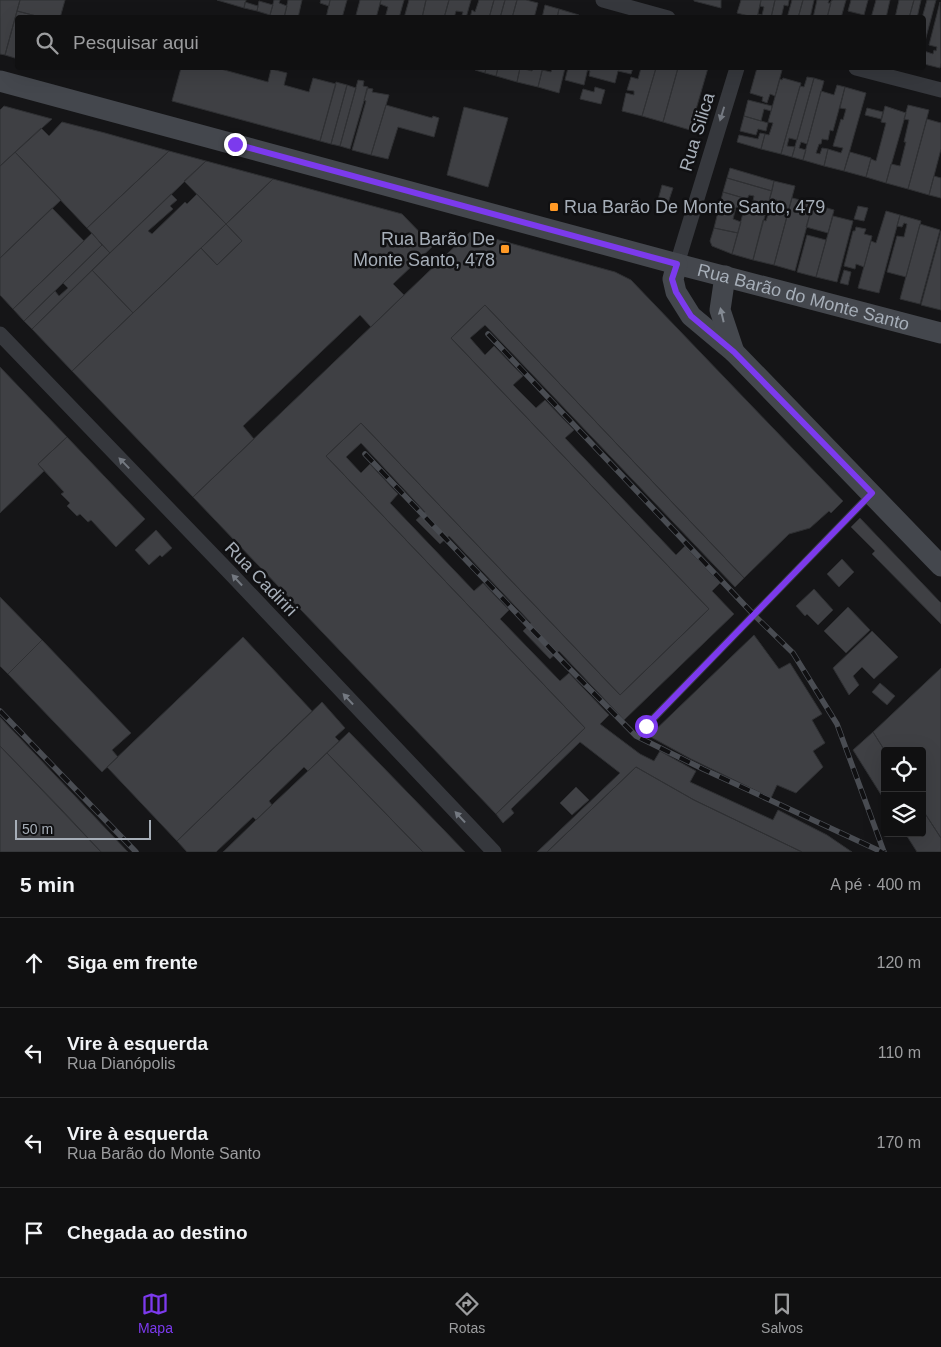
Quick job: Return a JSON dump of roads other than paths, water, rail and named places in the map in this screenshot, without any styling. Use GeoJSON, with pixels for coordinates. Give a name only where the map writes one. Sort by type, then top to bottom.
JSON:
{"type":"FeatureCollection","features":[{"type":"Feature","properties":{"kind":"street"},"geometry":{"type":"LineString","coordinates":[[603,0],[657,15]]}},
{"type":"Feature","properties":{"kind":"street","name":"Rua Silica"},"geometry":{"type":"LineString","coordinates":[[677,264],[735,70]]}},
{"type":"Feature","properties":{"kind":"street"},"geometry":{"type":"LineString","coordinates":[[864,70],[941,90]]}},
{"type":"Feature","properties":{"kind":"street","name":"Rua Barão do Monte Santo"},"geometry":{"type":"LineString","coordinates":[[0,81],[677,264],[941,332]]}},
{"type":"Feature","properties":{"kind":"street"},"geometry":{"type":"LineString","coordinates":[[677,264],[672,279],[676,292],[691,316],[734,352],[941,566]]}},
{"type":"Feature","properties":{"kind":"street"},"geometry":{"type":"LineString","coordinates":[[725,276],[720,310],[734,352]]}},
{"type":"Feature","properties":{"kind":"street","name":"Rua Cadiriri"},"geometry":{"type":"LineString","coordinates":[[0,334],[239,582],[494,852]]}},
{"type":"Feature","properties":{"kind":"lane"},"geometry":{"type":"LineString","coordinates":[[646,726],[872,493]]}},
{"type":"Feature","properties":{"kind":"railway"},"geometry":{"type":"LineString","coordinates":[[488,334],[753,614],[793,653],[837,724],[884,852]]}},
{"type":"Feature","properties":{"kind":"railway"},"geometry":{"type":"LineString","coordinates":[[365,454],[636,736],[882,852]]}},
{"type":"Feature","properties":{"kind":"railway"},"geometry":{"type":"LineString","coordinates":[[0,711],[136,852]]}},
{"type":"Feature","properties":{"kind":"place","name":"Rua Barão De Monte Santo, 479"},"geometry":{"type":"Point","coordinates":[554,207]}},
{"type":"Feature","properties":{"kind":"place","name":"Rua Barão De Monte Santo, 478"},"geometry":{"type":"Point","coordinates":[505,249]}}]}
